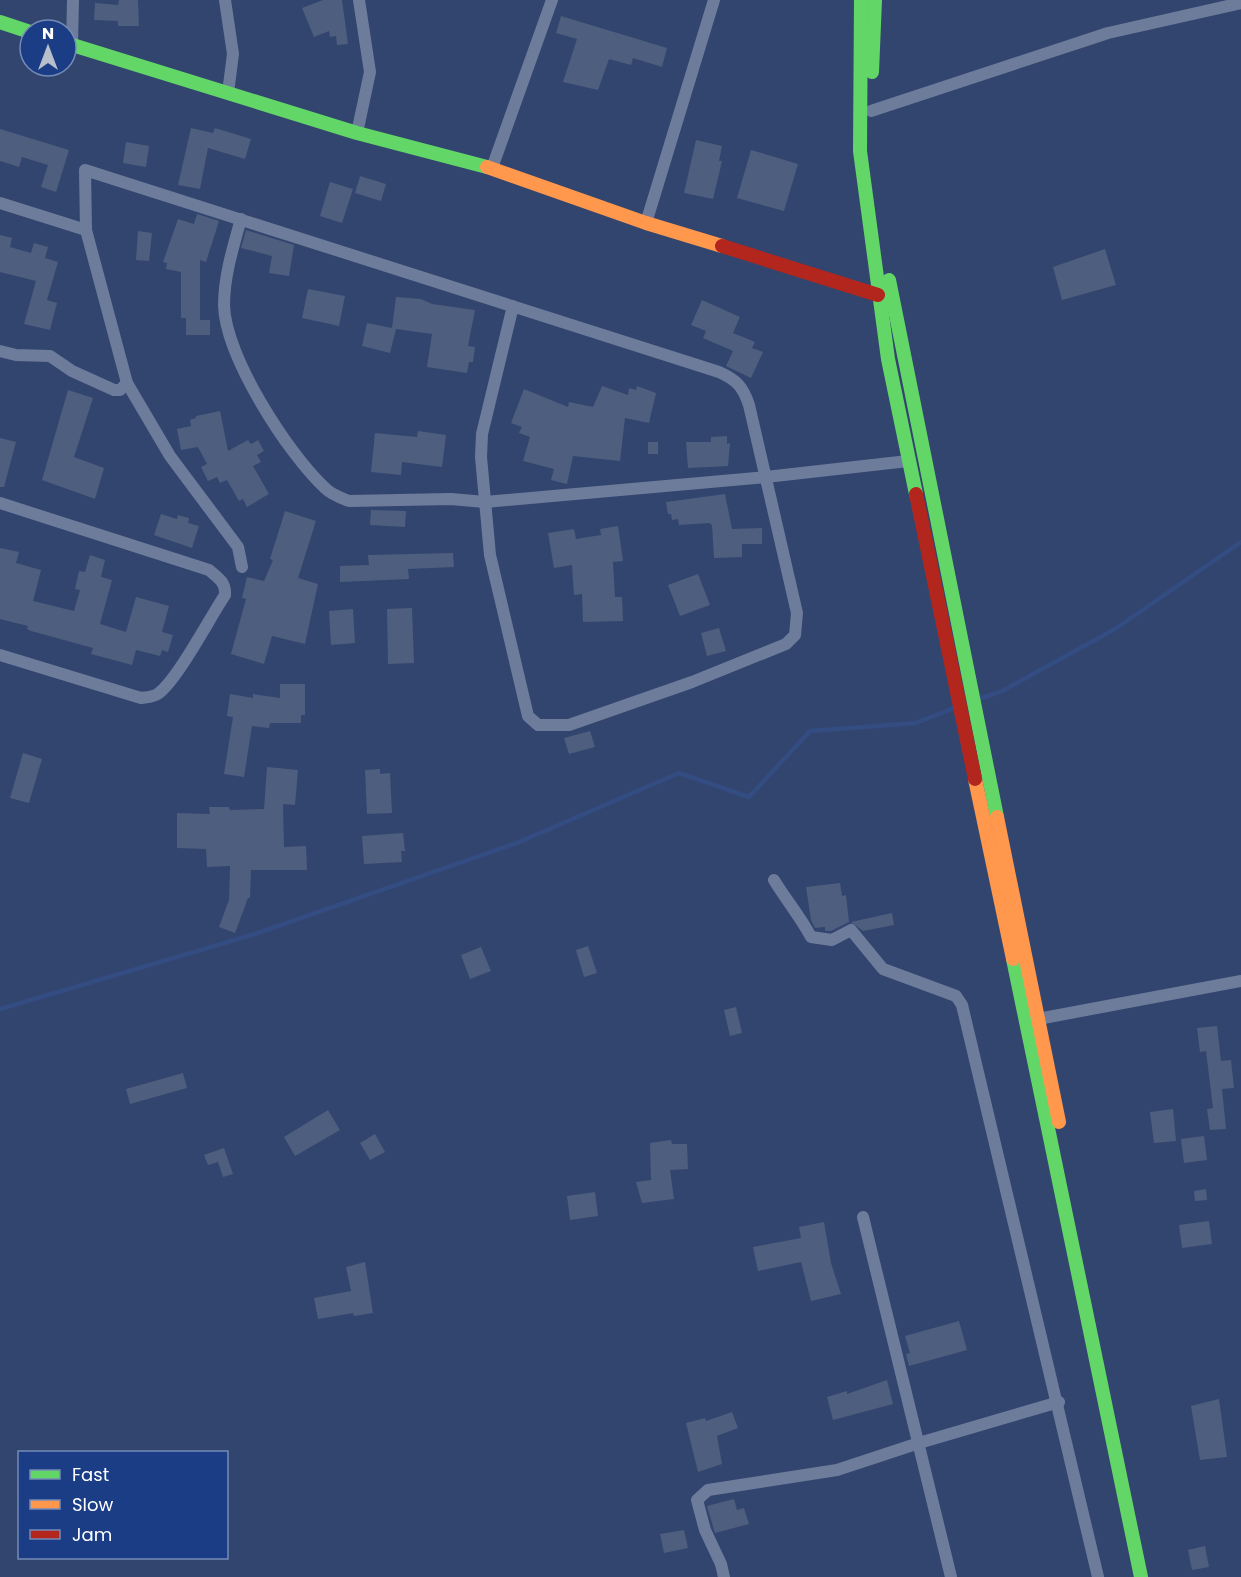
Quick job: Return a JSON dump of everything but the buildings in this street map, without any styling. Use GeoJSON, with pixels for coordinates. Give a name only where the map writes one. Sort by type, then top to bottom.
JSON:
{"type":"FeatureCollection","features":[{"type":"Feature","properties":{"kind":"main road"},"geometry":{"type":"LineString","coordinates":[[861,0],[860,151],[888,359],[1141,1577]]}},
{"type":"Feature","properties":{"kind":"main road"},"geometry":{"type":"LineString","coordinates":[[875,0],[871,111],[873,156],[884,253],[902,354],[1152,1577]]}},
{"type":"Feature","properties":{"kind":"main road"},"geometry":{"type":"LineString","coordinates":[[0,22],[18,28]]}},
{"type":"Feature","properties":{"kind":"main road"},"geometry":{"type":"LineString","coordinates":[[78,47],[357,133],[492,168],[646,223],[878,295]]}},
{"type":"Feature","properties":{"kind":"street"},"geometry":{"type":"LineString","coordinates":[[71,18],[73,0]]}},
{"type":"Feature","properties":{"kind":"street"},"geometry":{"type":"LineString","coordinates":[[225,0],[233,54],[228,93]]}},
{"type":"Feature","properties":{"kind":"street"},"geometry":{"type":"LineString","coordinates":[[357,133],[370,72],[359,0]]}},
{"type":"Feature","properties":{"kind":"street"},"geometry":{"type":"LineString","coordinates":[[492,168],[552,0]]}},
{"type":"Feature","properties":{"kind":"street"},"geometry":{"type":"LineString","coordinates":[[646,223],[714,0]]}},
{"type":"Feature","properties":{"kind":"street"},"geometry":{"type":"LineString","coordinates":[[871,111],[1108,33],[1241,3]]}},
{"type":"Feature","properties":{"kind":"street"},"geometry":{"type":"LineString","coordinates":[[242,567],[238,547],[170,456],[127,383],[86,230],[85,170],[513,306],[734,379],[743,387],[749,405],[797,614],[795,635],[786,644],[692,682],[569,725],[549,727],[538,725],[528,716],[522,700],[490,555],[481,457],[482,434],[513,306]]}},
{"type":"Feature","properties":{"kind":"street"},"geometry":{"type":"LineString","coordinates":[[0,203],[86,230]]}},
{"type":"Feature","properties":{"kind":"street"},"geometry":{"type":"LineString","coordinates":[[240,219],[231,252],[224,305],[228,332],[247,378],[292,450],[318,481],[336,496],[350,501],[451,499],[485,502],[766,477],[908,461]]}},
{"type":"Feature","properties":{"kind":"street"},"geometry":{"type":"LineString","coordinates":[[0,351],[16,355],[50,356],[72,371],[114,390],[120,390],[127,383]]}},
{"type":"Feature","properties":{"kind":"street"},"geometry":{"type":"LineString","coordinates":[[0,503],[209,570],[223,581],[226,588],[225,595],[176,672],[159,694],[153,696],[141,698],[0,655]]}},
{"type":"Feature","properties":{"kind":"street"},"geometry":{"type":"LineString","coordinates":[[774,880],[786,901],[795,908],[811,937],[832,940],[851,930],[883,969],[956,996],[962,1005],[1059,1402],[1098,1577]]}},
{"type":"Feature","properties":{"kind":"street"},"geometry":{"type":"LineString","coordinates":[[1038,1019],[1241,981]]}},
{"type":"Feature","properties":{"kind":"street"},"geometry":{"type":"LineString","coordinates":[[863,1217],[951,1577]]}},
{"type":"Feature","properties":{"kind":"street"},"geometry":{"type":"LineString","coordinates":[[724,1577],[721,1564],[705,1530],[697,1500],[708,1490],[837,1470],[919,1443],[1059,1402]]}},
{"type":"Feature","properties":{"kind":"waterway"},"geometry":{"type":"LineString","coordinates":[[979,699],[1002,691],[1115,629],[1241,542]]}},
{"type":"Feature","properties":{"kind":"waterway"},"geometry":{"type":"LineString","coordinates":[[0,1009],[255,934],[517,843],[679,773],[749,797],[810,731],[916,723],[954,708]]}},
{"type":"Feature","properties":{"kind":"traffic: fast"},"geometry":{"type":"LineString","coordinates":[[861,0],[860,151],[888,359],[916,494]]}},
{"type":"Feature","properties":{"kind":"traffic: fast"},"geometry":{"type":"LineString","coordinates":[[872,72],[875,0]]}},
{"type":"Feature","properties":{"kind":"traffic: fast"},"geometry":{"type":"LineString","coordinates":[[0,22],[18,28]]}},
{"type":"Feature","properties":{"kind":"traffic: fast"},"geometry":{"type":"LineString","coordinates":[[78,47],[357,133],[487,167]]}},
{"type":"Feature","properties":{"kind":"traffic: fast"},"geometry":{"type":"LineString","coordinates":[[889,280],[997,817]]}},
{"type":"Feature","properties":{"kind":"traffic: fast"},"geometry":{"type":"LineString","coordinates":[[1013,959],[1141,1577]]}},
{"type":"Feature","properties":{"kind":"traffic: slow"},"geometry":{"type":"LineString","coordinates":[[487,167],[646,223],[722,246]]}},
{"type":"Feature","properties":{"kind":"traffic: slow"},"geometry":{"type":"LineString","coordinates":[[975,779],[1013,959]]}},
{"type":"Feature","properties":{"kind":"traffic: slow"},"geometry":{"type":"LineString","coordinates":[[997,817],[1059,1122]]}},
{"type":"Feature","properties":{"kind":"traffic: jam"},"geometry":{"type":"LineString","coordinates":[[722,246],[878,295]]}},
{"type":"Feature","properties":{"kind":"traffic: jam"},"geometry":{"type":"LineString","coordinates":[[916,494],[975,779]]}}]}
